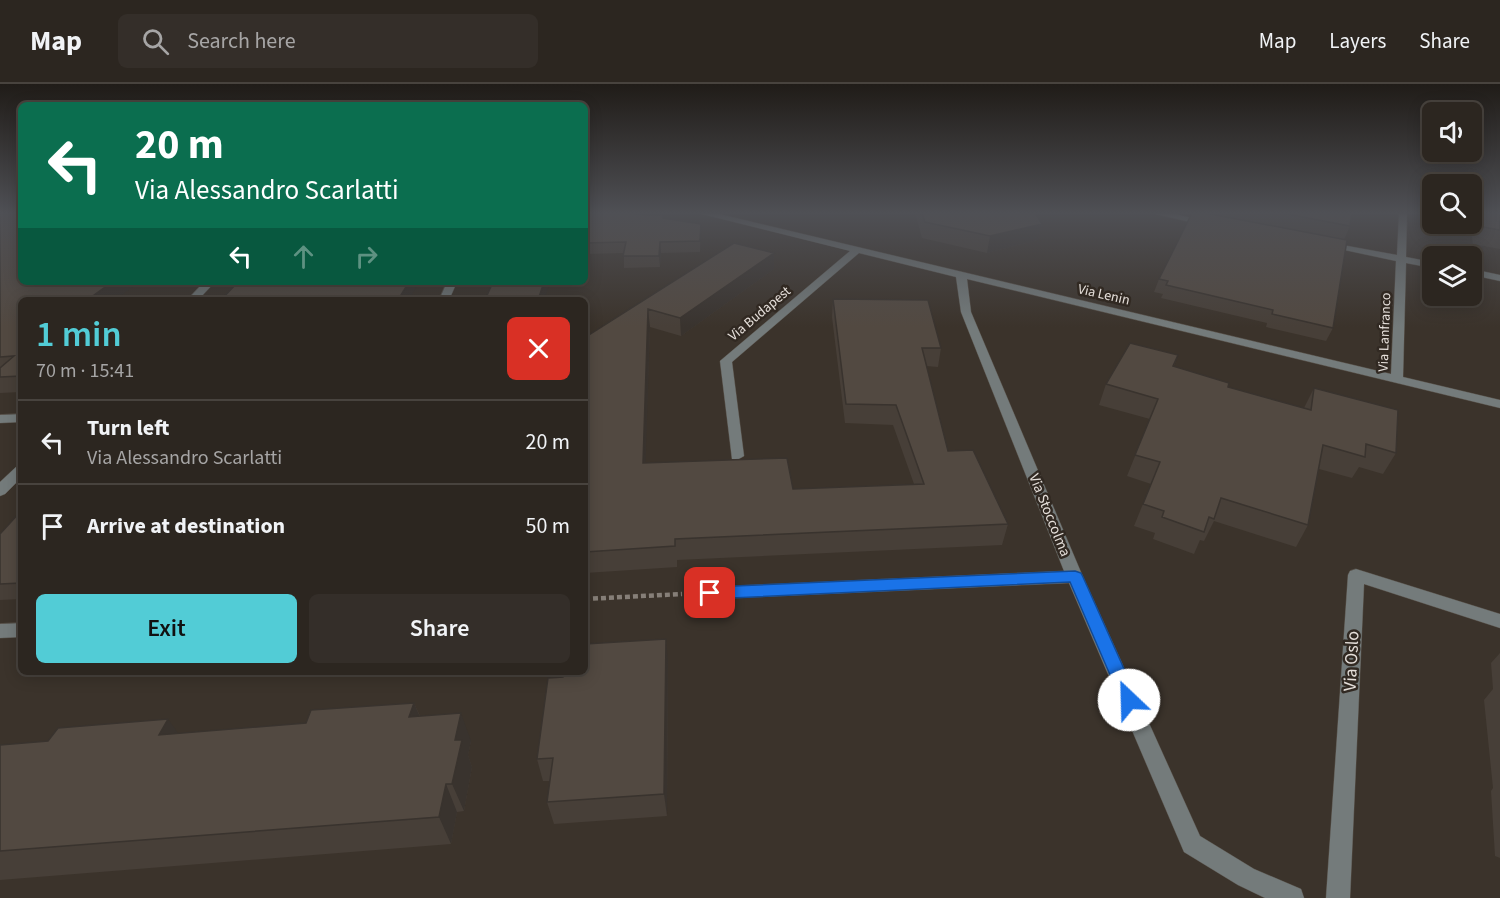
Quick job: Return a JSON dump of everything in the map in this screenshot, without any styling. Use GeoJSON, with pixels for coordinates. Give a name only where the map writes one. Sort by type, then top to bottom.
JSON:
{"type":"FeatureCollection","features":[{"type":"Feature","properties":{"kind":"street","name":"Via Budapest"},"geometry":{"type":"LineString","coordinates":[[737,456],[726,361],[856,251]]}},
{"type":"Feature","properties":{"kind":"street","name":"Via Lenin"},"geometry":{"type":"LineString","coordinates":[[861,251],[1500,404]]}},
{"type":"Feature","properties":{"kind":"street"},"geometry":{"type":"LineString","coordinates":[[1357,251],[1422,263]]}},
{"type":"Feature","properties":{"kind":"street","name":"Via Lanfranco"},"geometry":{"type":"LineString","coordinates":[[1397,379],[1401,251]]}},
{"type":"Feature","properties":{"kind":"street"},"geometry":{"type":"LineString","coordinates":[[1482,274],[1500,278]]}},
{"type":"Feature","properties":{"kind":"street","name":"Via Stoccolma"},"geometry":{"type":"LineString","coordinates":[[961,275],[966,312],[1075,577],[1192,844],[1246,877],[1292,898]]}},
{"type":"Feature","properties":{"kind":"street"},"geometry":{"type":"LineString","coordinates":[[195,297],[207,285]]}},
{"type":"Feature","properties":{"kind":"street"},"geometry":{"type":"LineString","coordinates":[[0,419],[18,418]]}},
{"type":"Feature","properties":{"kind":"street"},"geometry":{"type":"LineString","coordinates":[[0,491],[18,473]]}},
{"type":"Feature","properties":{"kind":"street","name":"Via Oslo"},"geometry":{"type":"LineString","coordinates":[[1338,898],[1356,575],[1500,621]]}},
{"type":"Feature","properties":{"kind":"street"},"geometry":{"type":"LineString","coordinates":[[710,593],[1075,577]]}},
{"type":"Feature","properties":{"kind":"street"},"geometry":{"type":"LineString","coordinates":[[0,631],[18,630]]}},
{"type":"Feature","properties":{"kind":"path"},"geometry":{"type":"LineString","coordinates":[[588,598],[710,593]]}},
{"type":"Feature","properties":{"kind":"building"},"geometry":{"type":"Polygon","coordinates":[[[0,251],[18,251],[18,285],[108,285],[91,297],[18,297],[18,376],[0,377],[0,368],[14,356],[0,357],[0,251]]]}},
{"type":"Feature","properties":{"kind":"building"},"geometry":{"type":"Polygon","coordinates":[[[624,251],[659,251],[659,256],[623,256],[624,251]]]}},
{"type":"Feature","properties":{"kind":"building"},"geometry":{"type":"Polygon","coordinates":[[[721,251],[774,253],[680,318],[648,309],[643,463],[787,458],[793,489],[924,484],[896,405],[846,404],[833,299],[928,300],[941,348],[922,348],[948,451],[973,450],[1008,524],[675,539],[675,546],[588,552],[588,335],[721,251]]]}},
{"type":"Feature","properties":{"kind":"building"},"geometry":{"type":"Polygon","coordinates":[[[1173,251],[1345,251],[1333,328],[1272,314],[1273,310],[1166,285],[1168,281],[1159,279],[1173,251]]]}},
{"type":"Feature","properties":{"kind":"building"},"geometry":{"type":"Polygon","coordinates":[[[235,285],[407,285],[400,297],[224,297],[235,285]]]}},
{"type":"Feature","properties":{"kind":"building"},"geometry":{"type":"Polygon","coordinates":[[[492,285],[543,285],[539,297],[486,297],[492,285]]]}},
{"type":"Feature","properties":{"kind":"building"},"geometry":{"type":"Polygon","coordinates":[[[1130,343],[1178,355],[1173,366],[1229,383],[1228,387],[1311,410],[1314,388],[1398,410],[1396,453],[1366,444],[1365,457],[1323,445],[1308,525],[1221,498],[1214,519],[1209,517],[1204,532],[1162,517],[1164,511],[1143,504],[1160,462],[1135,455],[1158,399],[1106,384],[1130,343]]]}},
{"type":"Feature","properties":{"kind":"building"},"geometry":{"type":"Polygon","coordinates":[[[18,514],[18,583],[0,584],[0,534],[18,514]]]}},
{"type":"Feature","properties":{"kind":"building"},"geometry":{"type":"Polygon","coordinates":[[[666,639],[664,794],[547,802],[553,758],[537,759],[548,678],[563,677],[563,675],[588,675],[588,644],[666,639]]]}},
{"type":"Feature","properties":{"kind":"building"},"geometry":{"type":"Polygon","coordinates":[[[414,703],[409,717],[461,713],[455,740],[462,740],[452,784],[446,784],[439,817],[0,851],[0,745],[48,741],[58,728],[168,719],[159,735],[306,723],[311,710],[414,703]]]}},
{"type":"Feature","properties":{"kind":"route"},"geometry":{"type":"LineString","coordinates":[[710,593],[1075,577],[1129,700]]}}]}
